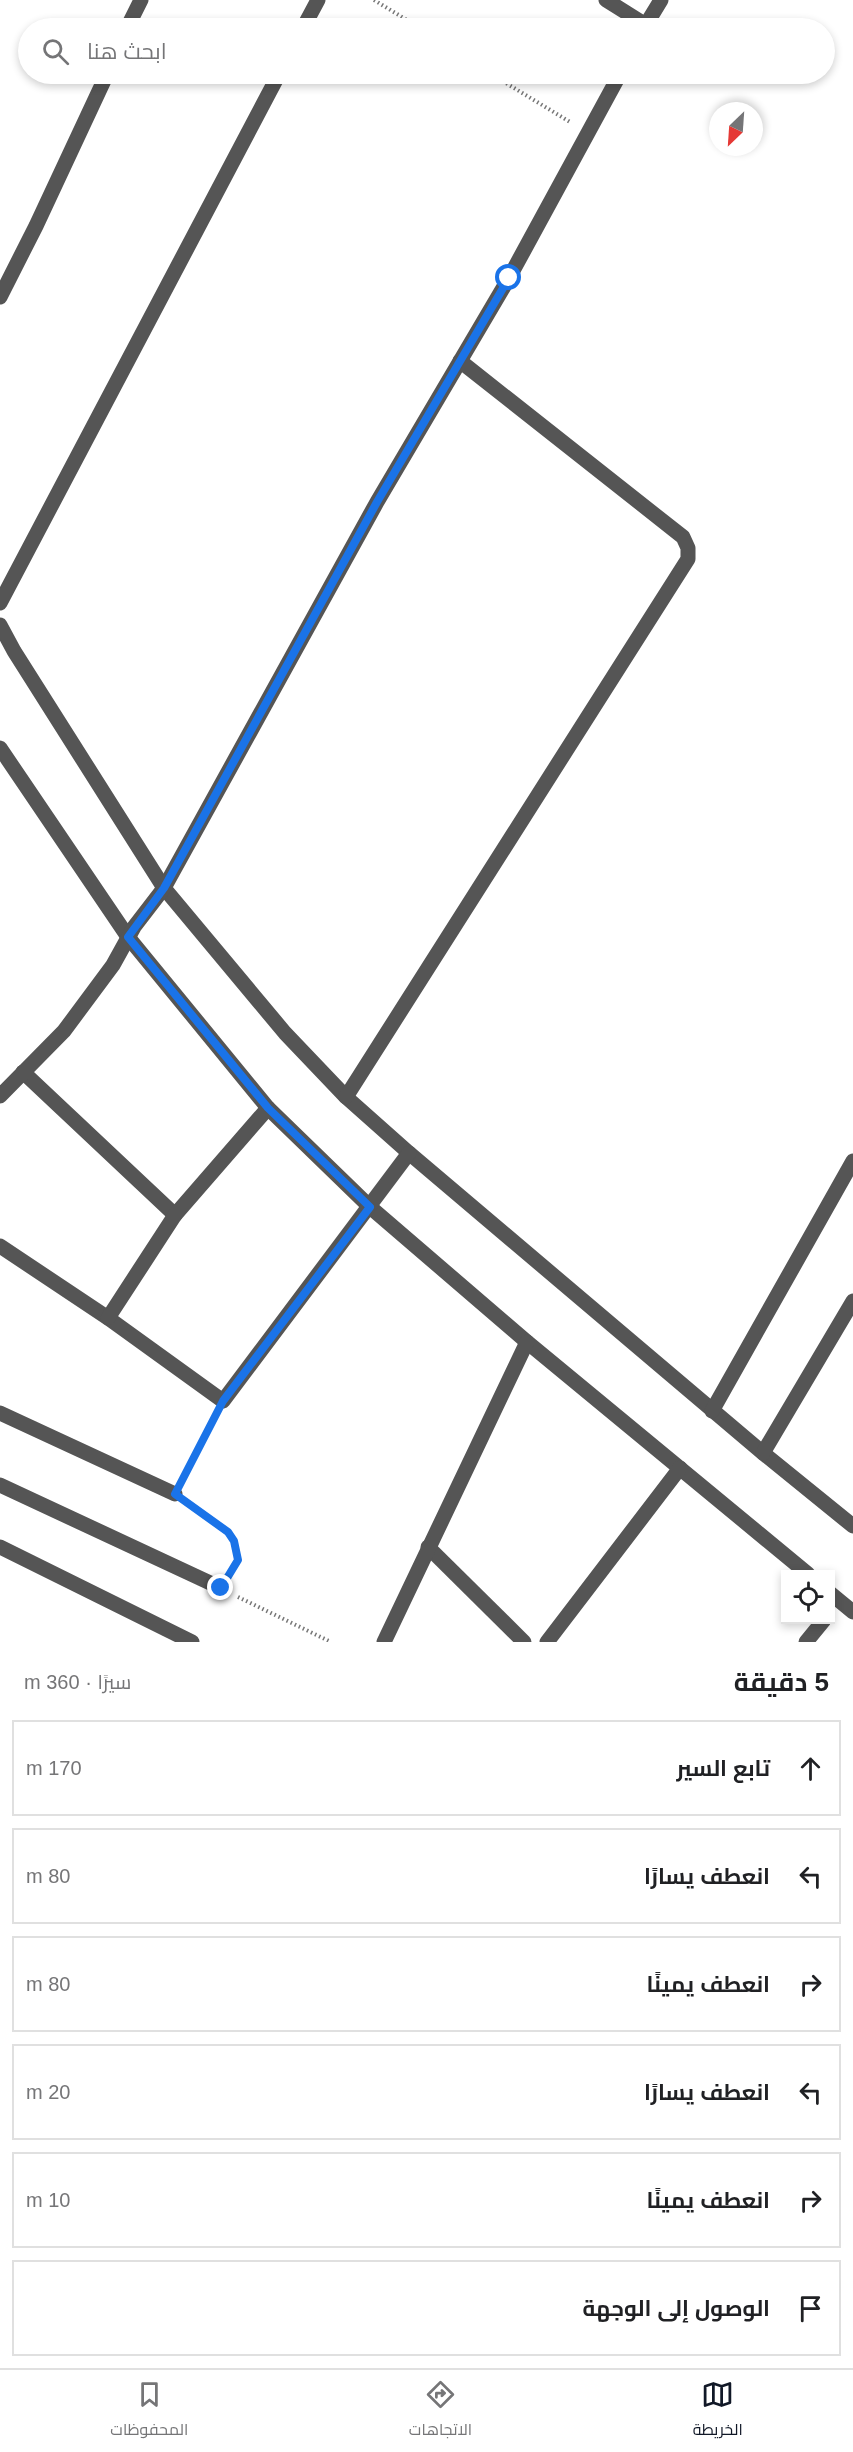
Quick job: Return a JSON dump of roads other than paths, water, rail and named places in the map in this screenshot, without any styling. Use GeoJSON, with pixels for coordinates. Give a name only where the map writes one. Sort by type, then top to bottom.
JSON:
{"type":"FeatureCollection","features":[{"type":"Feature","properties":{"kind":"street"},"geometry":{"type":"LineString","coordinates":[[133,18],[141,0]]}},
{"type":"Feature","properties":{"kind":"street"},"geometry":{"type":"LineString","coordinates":[[308,18],[318,0]]}},
{"type":"Feature","properties":{"kind":"street"},"geometry":{"type":"LineString","coordinates":[[606,0],[632,18]]}},
{"type":"Feature","properties":{"kind":"street"},"geometry":{"type":"LineString","coordinates":[[650,18],[661,0]]}},
{"type":"Feature","properties":{"kind":"street"},"geometry":{"type":"LineString","coordinates":[[0,297],[36,226],[101,84]]}},
{"type":"Feature","properties":{"kind":"street"},"geometry":{"type":"LineString","coordinates":[[0,603],[274,84]]}},
{"type":"Feature","properties":{"kind":"street"},"geometry":{"type":"LineString","coordinates":[[0,1096],[64,1031],[113,965],[128,937],[164,888],[377,502],[509,278],[615,84]]}},
{"type":"Feature","properties":{"kind":"street"},"geometry":{"type":"LineString","coordinates":[[346,1096],[688,559],[688,548],[683,537],[460,361]]}},
{"type":"Feature","properties":{"kind":"street"},"geometry":{"type":"LineString","coordinates":[[0,625],[38,690],[164,888],[278,1024],[346,1096],[409,1153],[712,1411],[853,1526]]}},
{"type":"Feature","properties":{"kind":"street"},"geometry":{"type":"LineString","coordinates":[[0,748],[128,937],[268,1108],[370,1207],[527,1342],[802,1570]]}},
{"type":"Feature","properties":{"kind":"street"},"geometry":{"type":"LineString","coordinates":[[23,1072],[175,1215]]}},
{"type":"Feature","properties":{"kind":"street"},"geometry":{"type":"LineString","coordinates":[[108,1318],[175,1215],[268,1108]]}},
{"type":"Feature","properties":{"kind":"street"},"geometry":{"type":"LineString","coordinates":[[0,1246],[108,1318],[223,1401],[409,1153]]}},
{"type":"Feature","properties":{"kind":"street"},"geometry":{"type":"LineString","coordinates":[[712,1411],[853,1161]]}},
{"type":"Feature","properties":{"kind":"street"},"geometry":{"type":"LineString","coordinates":[[763,1453],[853,1301]]}},
{"type":"Feature","properties":{"kind":"street"},"geometry":{"type":"LineString","coordinates":[[384,1642],[527,1342]]}},
{"type":"Feature","properties":{"kind":"street"},"geometry":{"type":"LineString","coordinates":[[0,1413],[175,1494]]}},
{"type":"Feature","properties":{"kind":"street"},"geometry":{"type":"LineString","coordinates":[[547,1642],[680,1468]]}},
{"type":"Feature","properties":{"kind":"street"},"geometry":{"type":"LineString","coordinates":[[0,1485],[221,1588]]}},
{"type":"Feature","properties":{"kind":"street"},"geometry":{"type":"LineString","coordinates":[[0,1546],[192,1642]]}},
{"type":"Feature","properties":{"kind":"street"},"geometry":{"type":"LineString","coordinates":[[428,1547],[524,1642]]}},
{"type":"Feature","properties":{"kind":"street"},"geometry":{"type":"LineString","coordinates":[[835,1603],[853,1612]]}},
{"type":"Feature","properties":{"kind":"street"},"geometry":{"type":"LineString","coordinates":[[806,1642],[821,1624]]}}]}
